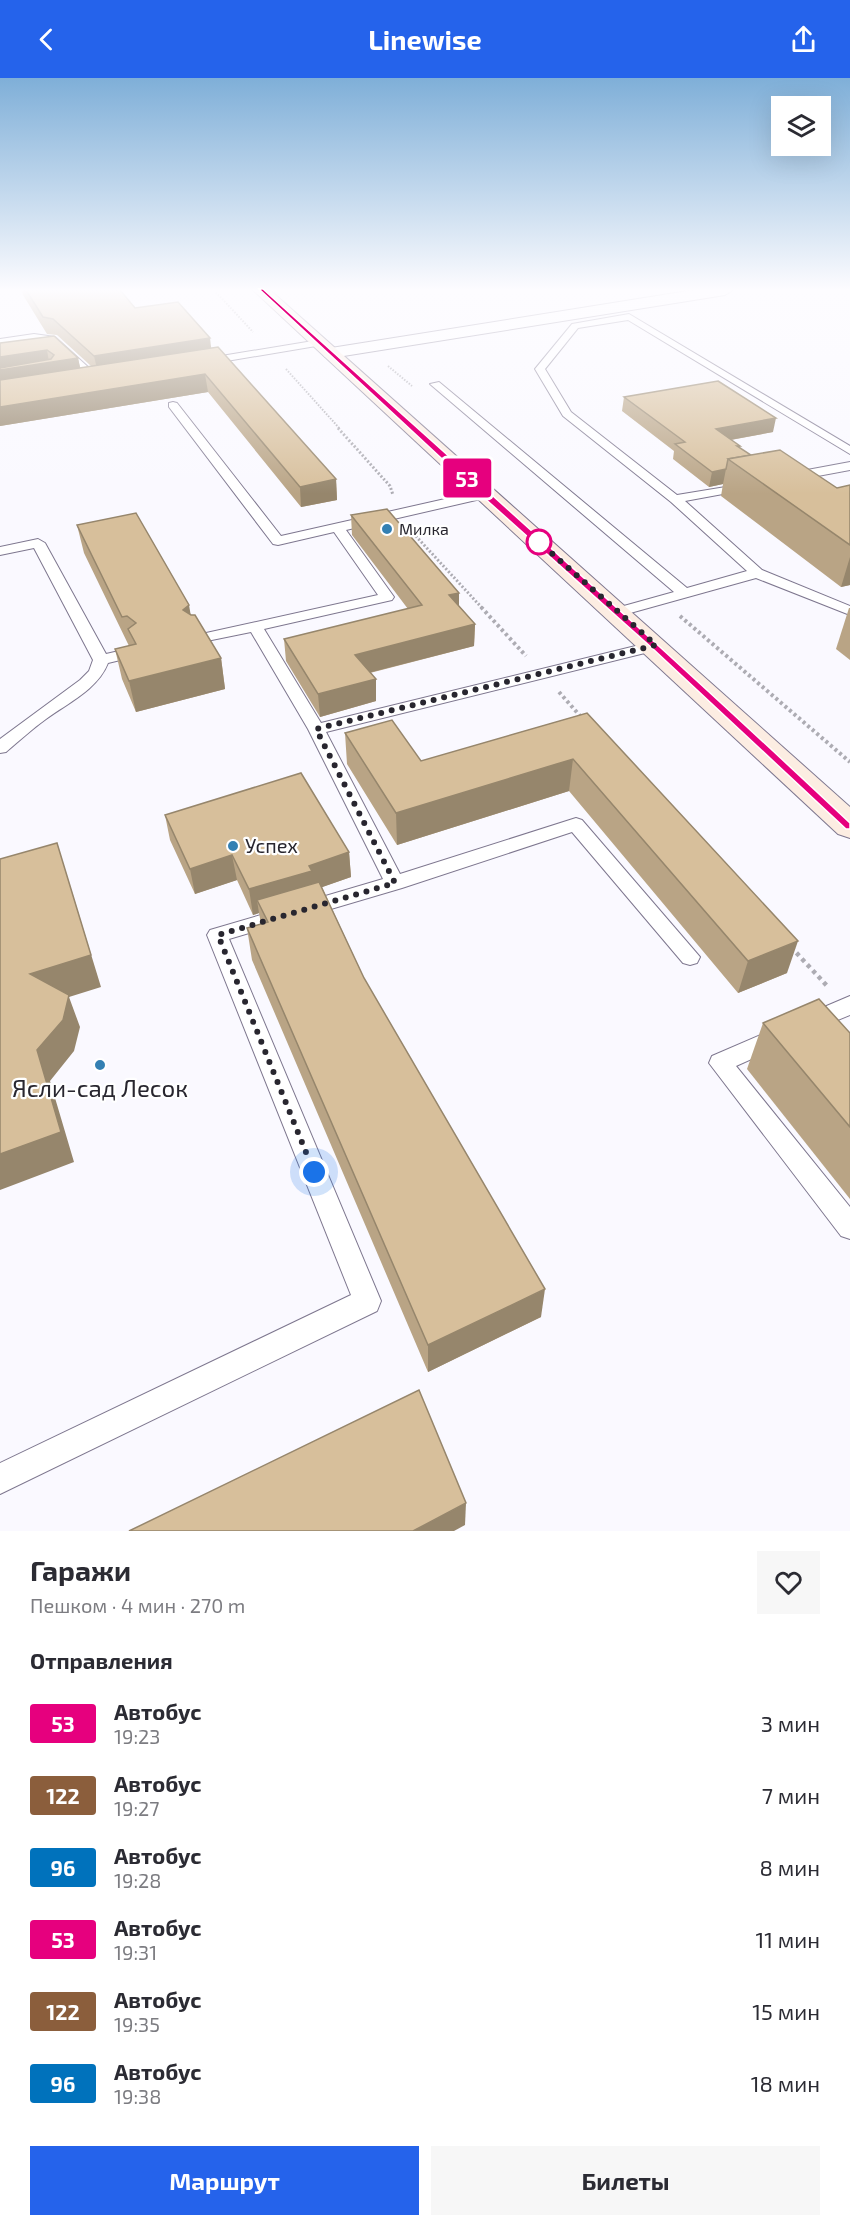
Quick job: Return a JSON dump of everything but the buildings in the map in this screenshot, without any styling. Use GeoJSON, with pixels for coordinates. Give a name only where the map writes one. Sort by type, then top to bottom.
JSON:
{"type":"FeatureCollection","features":[{"type":"Feature","properties":{"kind":"main road"},"geometry":{"type":"LineString","coordinates":[[336,358],[484,494],[656,645],[850,826]]}},
{"type":"Feature","properties":{"kind":"lane"},"geometry":{"type":"LineString","coordinates":[[70,358],[90,380],[106,377]]}},
{"type":"Feature","properties":{"kind":"lane"},"geometry":{"type":"LineString","coordinates":[[188,364],[227,358]]}},
{"type":"Feature","properties":{"kind":"lane"},"geometry":{"type":"LineString","coordinates":[[549,358],[540,369],[567,414],[675,499],[757,573],[850,611]]}},
{"type":"Feature","properties":{"kind":"lane"},"geometry":{"type":"LineString","coordinates":[[696,358],[850,451]]}},
{"type":"Feature","properties":{"kind":"lane"},"geometry":{"type":"LineString","coordinates":[[435,384],[684,593]]}},
{"type":"Feature","properties":{"kind":"lane"},"geometry":{"type":"LineString","coordinates":[[173,405],[278,541],[484,494]]}},
{"type":"Feature","properties":{"kind":"lane"},"geometry":{"type":"LineString","coordinates":[[780,479],[850,466]]}},
{"type":"Feature","properties":{"kind":"lane"},"geometry":{"type":"LineString","coordinates":[[675,499],[756,484]]}},
{"type":"Feature","properties":{"kind":"lane"},"geometry":{"type":"LineString","coordinates":[[197,639],[387,597],[338,528]]}},
{"type":"Feature","properties":{"kind":"lane"},"geometry":{"type":"LineString","coordinates":[[0,551],[38,543],[101,660]]}},
{"type":"Feature","properties":{"kind":"lane"},"geometry":{"type":"LineString","coordinates":[[618,612],[757,573]]}},
{"type":"Feature","properties":{"kind":"lane"},"geometry":{"type":"LineString","coordinates":[[255,627],[316,729],[395,883]]}},
{"type":"Feature","properties":{"kind":"lane"},"geometry":{"type":"LineString","coordinates":[[316,729],[656,645]]}},
{"type":"Feature","properties":{"kind":"lane"},"geometry":{"type":"LineString","coordinates":[[101,660],[132,653]]}},
{"type":"Feature","properties":{"kind":"lane"},"geometry":{"type":"LineString","coordinates":[[0,748],[86,683],[96,672],[101,660]]}},
{"type":"Feature","properties":{"kind":"lane"},"geometry":{"type":"LineString","coordinates":[[0,1479],[367,1301],[218,935],[395,883],[576,824],[690,957]]}},
{"type":"Feature","properties":{"kind":"lane"},"geometry":{"type":"LineString","coordinates":[[848,1006],[720,1063],[850,1227]]}},
{"type":"Feature","properties":{"kind":"path"},"geometry":{"type":"LineString","coordinates":[[275,358],[390,486],[399,514],[590,726]]}},
{"type":"Feature","properties":{"kind":"path"},"geometry":{"type":"LineString","coordinates":[[661,600],[850,762]]}},
{"type":"Feature","properties":{"kind":"path"},"geometry":{"type":"LineString","coordinates":[[789,945],[848,1006]]}},
{"type":"Feature","properties":{"kind":"bus line","name":"53"},"geometry":{"type":"LineString","coordinates":[[335,358],[484,494],[656,645],[850,826]]}},
{"type":"Feature","properties":{"kind":"place","name":"Милка"},"geometry":{"type":"Point","coordinates":[387,529]}},
{"type":"Feature","properties":{"kind":"place","name":"Успех"},"geometry":{"type":"Point","coordinates":[233,846]}},
{"type":"Feature","properties":{"kind":"place","name":"Ясли-сад Лесок"},"geometry":{"type":"Point","coordinates":[100,1065]}},
{"type":"Feature","properties":{"kind":"route"},"geometry":{"type":"LineString","coordinates":[[314,1172],[218,935],[395,883],[316,729],[656,645],[539,542]]}}]}
